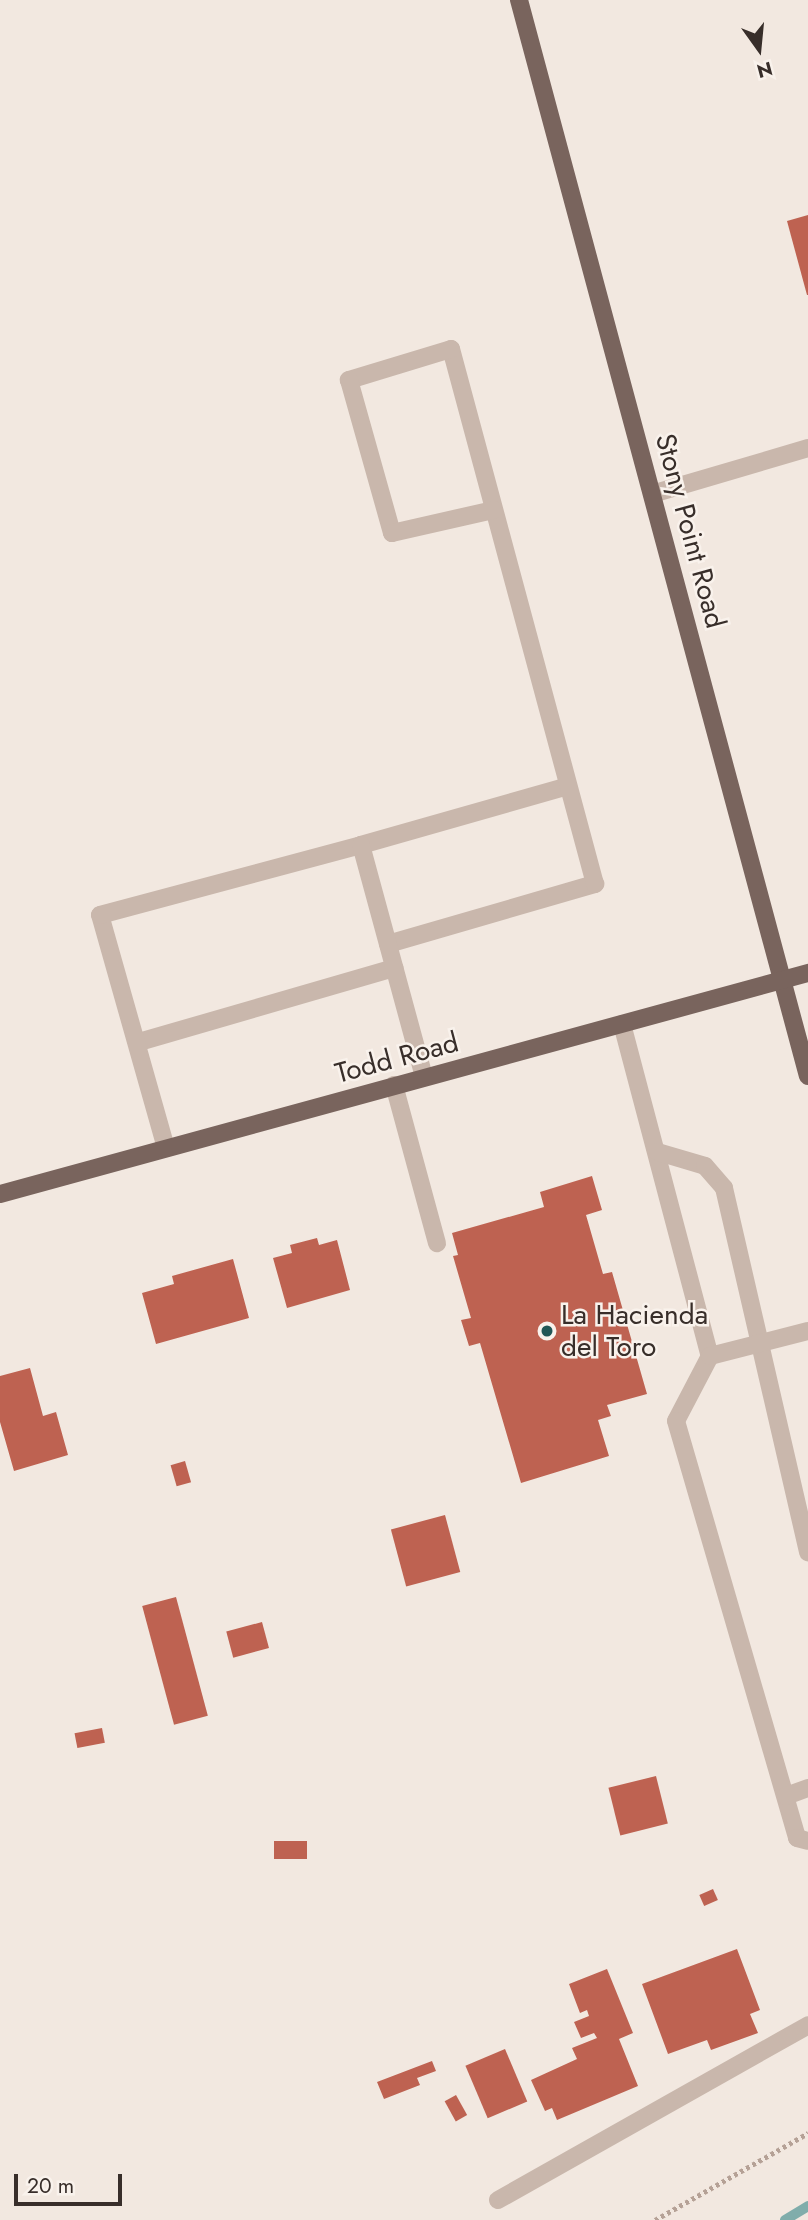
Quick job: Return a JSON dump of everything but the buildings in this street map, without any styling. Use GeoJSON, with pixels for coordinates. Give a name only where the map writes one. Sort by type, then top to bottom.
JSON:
{"type":"FeatureCollection","features":[{"type":"Feature","properties":{"kind":"main road","name":"Stony Point Road"},"geometry":{"type":"LineString","coordinates":[[519,0],[808,1076]]}},
{"type":"Feature","properties":{"kind":"main road","name":"Todd Road"},"geometry":{"type":"LineString","coordinates":[[0,1194],[808,973]]}},
{"type":"Feature","properties":{"kind":"lane"},"geometry":{"type":"LineString","coordinates":[[388,944],[595,884],[451,349],[349,380],[392,533],[493,510]]}},
{"type":"Feature","properties":{"kind":"lane"},"geometry":{"type":"LineString","coordinates":[[652,494],[808,449]]}},
{"type":"Feature","properties":{"kind":"lane"},"geometry":{"type":"LineString","coordinates":[[166,1148],[139,1042],[100,915],[568,786]]}},
{"type":"Feature","properties":{"kind":"lane"},"geometry":{"type":"LineString","coordinates":[[361,845],[424,1077]]}},
{"type":"Feature","properties":{"kind":"lane"},"geometry":{"type":"LineString","coordinates":[[139,1042],[394,968]]}},
{"type":"Feature","properties":{"kind":"lane"},"geometry":{"type":"LineString","coordinates":[[622,1024],[710,1356],[676,1421],[797,1838],[808,1841]]}},
{"type":"Feature","properties":{"kind":"lane"},"geometry":{"type":"LineString","coordinates":[[394,1085],[437,1244]]}},
{"type":"Feature","properties":{"kind":"lane"},"geometry":{"type":"LineString","coordinates":[[658,1152],[705,1166],[723,1188],[808,1552]]}},
{"type":"Feature","properties":{"kind":"lane"},"geometry":{"type":"LineString","coordinates":[[710,1356],[808,1331]]}},
{"type":"Feature","properties":{"kind":"lane"},"geometry":{"type":"LineString","coordinates":[[786,1796],[808,1788]]}},
{"type":"Feature","properties":{"kind":"lane"},"geometry":{"type":"LineString","coordinates":[[498,2200],[808,2025]]}},
{"type":"Feature","properties":{"kind":"path"},"geometry":{"type":"LineString","coordinates":[[655,2220],[808,2133]]}},
{"type":"Feature","properties":{"kind":"waterway"},"geometry":{"type":"LineString","coordinates":[[785,2220],[808,2206]]}},
{"type":"Feature","properties":{"kind":"place","name":"La Hacienda del Toro"},"geometry":{"type":"Point","coordinates":[547,1331]}}]}
